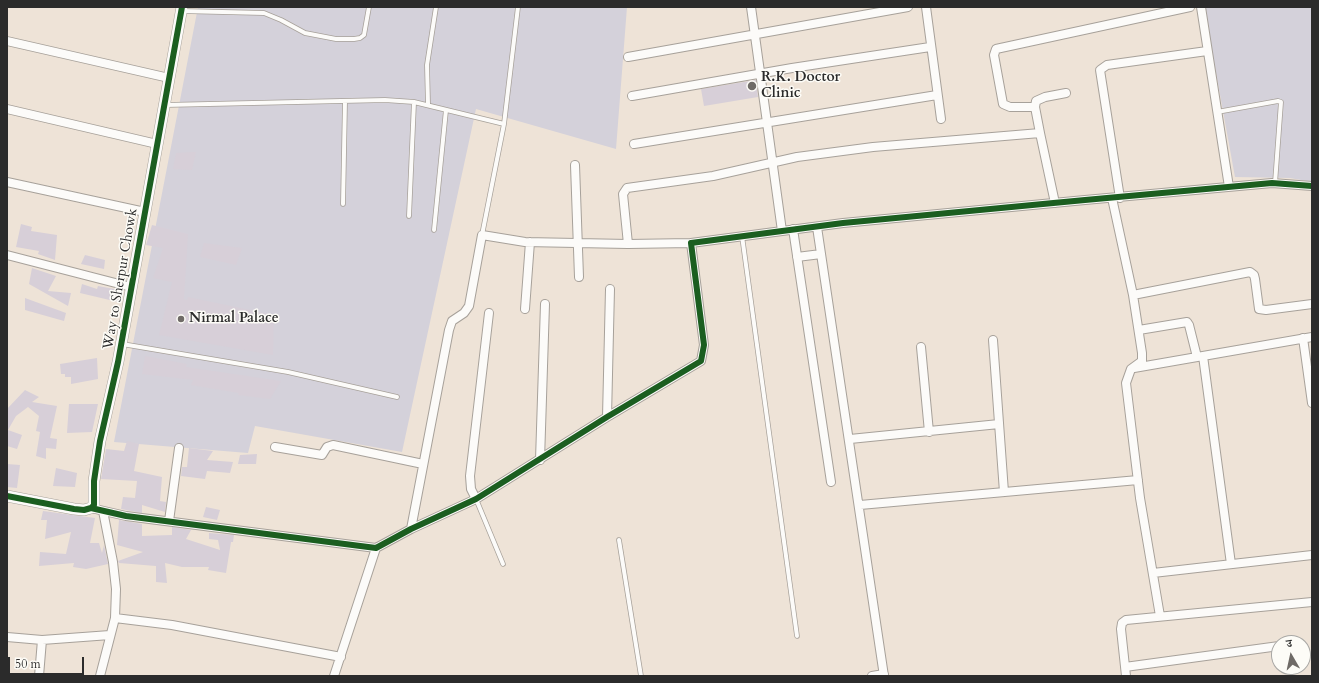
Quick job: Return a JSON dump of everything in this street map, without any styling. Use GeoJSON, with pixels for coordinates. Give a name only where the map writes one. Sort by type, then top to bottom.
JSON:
{"type":"FeatureCollection","features":[{"type":"Feature","properties":{"kind":"street"},"geometry":{"type":"LineString","coordinates":[[751,7],[782,231]]}},
{"type":"Feature","properties":{"kind":"street"},"geometry":{"type":"LineString","coordinates":[[628,57],[754,35],[888,8],[908,7]]}},
{"type":"Feature","properties":{"kind":"street"},"geometry":{"type":"LineString","coordinates":[[926,7],[930,47],[941,119]]}},
{"type":"Feature","properties":{"kind":"street"},"geometry":{"type":"LineString","coordinates":[[1035,106],[1010,107],[1003,104],[995,67],[994,55],[996,49],[1190,7]]}},
{"type":"Feature","properties":{"kind":"street"},"geometry":{"type":"LineString","coordinates":[[1201,7],[1228,188]]}},
{"type":"Feature","properties":{"kind":"street","name":"Way to Sherpur Chowk"},"geometry":{"type":"LineString","coordinates":[[91,508],[94,505],[94,481],[100,441],[132,288],[181,9]]}},
{"type":"Feature","properties":{"kind":"street"},"geometry":{"type":"LineString","coordinates":[[7,41],[169,78]]}},
{"type":"Feature","properties":{"kind":"street"},"geometry":{"type":"LineString","coordinates":[[632,96],[761,73],[930,47]]}},
{"type":"Feature","properties":{"kind":"street"},"geometry":{"type":"LineString","coordinates":[[1160,616],[1138,480],[1126,383],[1131,369],[1139,364],[1143,358],[1116,198],[1100,70],[1107,65],[1207,51]]}},
{"type":"Feature","properties":{"kind":"street"},"geometry":{"type":"LineString","coordinates":[[1055,203],[1035,106],[1036,101],[1040,98],[1066,93]]}},
{"type":"Feature","properties":{"kind":"street"},"geometry":{"type":"LineString","coordinates":[[634,144],[937,95]]}},
{"type":"Feature","properties":{"kind":"street"},"geometry":{"type":"LineString","coordinates":[[7,109],[157,144]]}},
{"type":"Feature","properties":{"kind":"street"},"geometry":{"type":"LineString","coordinates":[[628,244],[623,194],[627,188],[713,176],[797,157],[860,148],[1040,134]]}},
{"type":"Feature","properties":{"kind":"street"},"geometry":{"type":"LineString","coordinates":[[575,165],[579,277]]}},
{"type":"Feature","properties":{"kind":"street"},"geometry":{"type":"LineString","coordinates":[[7,182],[145,212]]}},
{"type":"Feature","properties":{"kind":"street"},"geometry":{"type":"LineString","coordinates":[[411,529],[449,330],[452,321],[464,313],[469,306],[482,235],[530,242],[628,244],[691,243],[793,229],[1055,203],[1275,183],[1312,186]]}},
{"type":"Feature","properties":{"kind":"street"},"geometry":{"type":"LineString","coordinates":[[817,227],[860,505],[884,675],[872,676]]}},
{"type":"Feature","properties":{"kind":"street"},"geometry":{"type":"LineString","coordinates":[[793,229],[831,482]]}},
{"type":"Feature","properties":{"kind":"street"},"geometry":{"type":"LineString","coordinates":[[525,309],[530,242]]}},
{"type":"Feature","properties":{"kind":"street"},"geometry":{"type":"LineString","coordinates":[[7,496],[46,502],[74,509],[91,508],[169,521],[376,548],[411,529],[476,499],[607,417],[701,361],[704,345],[691,243]]}},
{"type":"Feature","properties":{"kind":"street"},"geometry":{"type":"LineString","coordinates":[[797,257],[821,254]]}},
{"type":"Feature","properties":{"kind":"street"},"geometry":{"type":"LineString","coordinates":[[7,255],[132,288]]}},
{"type":"Feature","properties":{"kind":"street"},"geometry":{"type":"LineString","coordinates":[[1133,295],[1248,272],[1252,273],[1255,279],[1259,309],[1266,310],[1312,304]]}},
{"type":"Feature","properties":{"kind":"street"},"geometry":{"type":"LineString","coordinates":[[607,417],[610,289]]}},
{"type":"Feature","properties":{"kind":"street"},"geometry":{"type":"LineString","coordinates":[[540,460],[545,304]]}},
{"type":"Feature","properties":{"kind":"street"},"geometry":{"type":"LineString","coordinates":[[476,499],[471,489],[470,476],[489,313]]}},
{"type":"Feature","properties":{"kind":"street"},"geometry":{"type":"LineString","coordinates":[[1139,330],[1187,322],[1200,357],[1231,564]]}},
{"type":"Feature","properties":{"kind":"street"},"geometry":{"type":"LineString","coordinates":[[1131,369],[1312,337]]}},
{"type":"Feature","properties":{"kind":"street"},"geometry":{"type":"LineString","coordinates":[[1303,338],[1312,403]]}},
{"type":"Feature","properties":{"kind":"street"},"geometry":{"type":"LineString","coordinates":[[993,340],[1004,492]]}},
{"type":"Feature","properties":{"kind":"street"},"geometry":{"type":"LineString","coordinates":[[921,347],[929,432]]}},
{"type":"Feature","properties":{"kind":"street"},"geometry":{"type":"LineString","coordinates":[[850,439],[999,424]]}},
{"type":"Feature","properties":{"kind":"street"},"geometry":{"type":"LineString","coordinates":[[275,447],[322,456],[327,447],[333,445],[423,464]]}},
{"type":"Feature","properties":{"kind":"street"},"geometry":{"type":"LineString","coordinates":[[169,521],[179,448]]}},
{"type":"Feature","properties":{"kind":"street"},"geometry":{"type":"LineString","coordinates":[[860,505],[1138,480]]}},
{"type":"Feature","properties":{"kind":"street"},"geometry":{"type":"LineString","coordinates":[[100,676],[115,618],[115,574],[103,511]]}},
{"type":"Feature","properties":{"kind":"street"},"geometry":{"type":"LineString","coordinates":[[334,676],[376,548]]}},
{"type":"Feature","properties":{"kind":"street"},"geometry":{"type":"LineString","coordinates":[[1153,573],[1312,555]]}},
{"type":"Feature","properties":{"kind":"street"},"geometry":{"type":"LineString","coordinates":[[1126,676],[1122,623],[1131,619],[1312,602]]}},
{"type":"Feature","properties":{"kind":"street"},"geometry":{"type":"LineString","coordinates":[[115,618],[172,625],[341,657]]}},
{"type":"Feature","properties":{"kind":"street"},"geometry":{"type":"LineString","coordinates":[[7,637],[42,640],[110,635]]}},
{"type":"Feature","properties":{"kind":"street"},"geometry":{"type":"LineString","coordinates":[[40,676],[42,640]]}},
{"type":"Feature","properties":{"kind":"street"},"geometry":{"type":"LineString","coordinates":[[1125,667],[1271,647]]}},
{"type":"Feature","properties":{"kind":"lane"},"geometry":{"type":"LineString","coordinates":[[181,9],[264,13],[281,20],[304,33],[336,39],[354,39],[360,38],[364,35],[369,7]]}},
{"type":"Feature","properties":{"kind":"lane"},"geometry":{"type":"LineString","coordinates":[[428,104],[427,65],[436,7]]}},
{"type":"Feature","properties":{"kind":"lane"},"geometry":{"type":"LineString","coordinates":[[482,235],[504,124],[518,7]]}},
{"type":"Feature","properties":{"kind":"lane"},"geometry":{"type":"LineString","coordinates":[[164,105],[345,101],[414,102],[428,104],[446,110],[504,124]]}},
{"type":"Feature","properties":{"kind":"lane"},"geometry":{"type":"LineString","coordinates":[[343,204],[345,101]]}},
{"type":"Feature","properties":{"kind":"lane"},"geometry":{"type":"LineString","coordinates":[[1217,112],[1278,101],[1281,102],[1275,183]]}},
{"type":"Feature","properties":{"kind":"lane"},"geometry":{"type":"LineString","coordinates":[[409,216],[414,102]]}},
{"type":"Feature","properties":{"kind":"lane"},"geometry":{"type":"LineString","coordinates":[[434,230],[446,110]]}},
{"type":"Feature","properties":{"kind":"lane"},"geometry":{"type":"LineString","coordinates":[[742,236],[797,636]]}},
{"type":"Feature","properties":{"kind":"lane"},"geometry":{"type":"LineString","coordinates":[[121,344],[288,372],[397,397]]}},
{"type":"Feature","properties":{"kind":"lane"},"geometry":{"type":"LineString","coordinates":[[476,499],[503,564]]}},
{"type":"Feature","properties":{"kind":"lane"},"geometry":{"type":"LineString","coordinates":[[620,540],[641,676]]}},
{"type":"Feature","properties":{"kind":"shaded area"},"geometry":{"type":"Polygon","coordinates":[[[198,7],[627,7],[616,149],[476,109],[402,452],[255,426],[248,453],[114,442],[198,7]]]}},
{"type":"Feature","properties":{"kind":"shaded area"},"geometry":{"type":"Polygon","coordinates":[[[1204,7],[1312,7],[1312,182],[1290,178],[1235,177],[1204,7]]]}},
{"type":"Feature","properties":{"kind":"building"},"geometry":{"type":"Polygon","coordinates":[[[756,80],[758,97],[704,106],[701,89],[756,80]]]}},
{"type":"Feature","properties":{"kind":"building"},"geometry":{"type":"Polygon","coordinates":[[[196,152],[192,170],[173,169],[176,153],[196,152]]]}},
{"type":"Feature","properties":{"kind":"building"},"geometry":{"type":"Polygon","coordinates":[[[21,224],[32,227],[31,231],[57,235],[55,260],[38,254],[39,251],[16,247],[21,224]]]}},
{"type":"Feature","properties":{"kind":"building"},"geometry":{"type":"Polygon","coordinates":[[[152,225],[188,234],[184,299],[187,300],[188,297],[274,315],[273,355],[159,335],[172,282],[153,278],[163,248],[146,245],[152,225]]]}},
{"type":"Feature","properties":{"kind":"building"},"geometry":{"type":"Polygon","coordinates":[[[204,243],[242,248],[236,265],[200,257],[204,243]]]}},
{"type":"Feature","properties":{"kind":"building"},"geometry":{"type":"Polygon","coordinates":[[[85,255],[105,260],[104,269],[81,264],[85,255]]]}},
{"type":"Feature","properties":{"kind":"building"},"geometry":{"type":"Polygon","coordinates":[[[32,268],[56,276],[48,291],[71,293],[68,306],[29,284],[32,268]]]}},
{"type":"Feature","properties":{"kind":"building"},"geometry":{"type":"Polygon","coordinates":[[[82,284],[97,289],[98,286],[120,290],[118,302],[80,293],[82,284]]]}},
{"type":"Feature","properties":{"kind":"building"},"geometry":{"type":"Polygon","coordinates":[[[25,298],[66,313],[64,321],[25,310],[25,298]]]}},
{"type":"Feature","properties":{"kind":"building"},"geometry":{"type":"Polygon","coordinates":[[[145,356],[187,364],[186,367],[281,381],[270,399],[238,395],[239,393],[191,385],[193,380],[142,374],[145,356]]]}},
{"type":"Feature","properties":{"kind":"building"},"geometry":{"type":"Polygon","coordinates":[[[97,358],[98,379],[71,384],[71,377],[65,377],[65,374],[61,374],[60,364],[97,358]]]}},
{"type":"Feature","properties":{"kind":"building"},"geometry":{"type":"Polygon","coordinates":[[[25,390],[39,397],[32,402],[57,406],[50,438],[57,439],[56,449],[46,448],[46,459],[36,456],[40,432],[36,431],[39,416],[28,407],[16,416],[8,430],[22,435],[17,449],[7,446],[7,409],[25,390]]]}},
{"type":"Feature","properties":{"kind":"building"},"geometry":{"type":"Polygon","coordinates":[[[69,404],[98,404],[92,432],[67,433],[69,404]]]}},
{"type":"Feature","properties":{"kind":"building"},"geometry":{"type":"Polygon","coordinates":[[[127,441],[139,444],[134,471],[162,477],[160,501],[166,502],[165,512],[142,505],[142,513],[121,509],[123,497],[135,498],[137,481],[101,479],[106,449],[124,451],[127,441]]]}},
{"type":"Feature","properties":{"kind":"building"},"geometry":{"type":"Polygon","coordinates":[[[189,448],[213,451],[207,460],[233,462],[230,473],[207,471],[205,479],[181,476],[182,467],[187,467],[189,448]]]}},
{"type":"Feature","properties":{"kind":"building"},"geometry":{"type":"Polygon","coordinates":[[[257,454],[256,464],[238,464],[240,455],[257,454]]]}},
{"type":"Feature","properties":{"kind":"building"},"geometry":{"type":"Polygon","coordinates":[[[7,464],[20,465],[17,488],[7,487],[7,464]]]}},
{"type":"Feature","properties":{"kind":"building"},"geometry":{"type":"Polygon","coordinates":[[[56,468],[77,473],[75,487],[53,486],[56,468]]]}},
{"type":"Feature","properties":{"kind":"building"},"geometry":{"type":"Polygon","coordinates":[[[206,507],[220,510],[217,520],[203,517],[206,507]]]}},
{"type":"Feature","properties":{"kind":"building"},"geometry":{"type":"Polygon","coordinates":[[[43,511],[95,518],[90,543],[99,543],[102,553],[104,545],[108,564],[86,569],[73,567],[74,563],[39,566],[40,552],[66,554],[71,532],[45,539],[47,520],[41,520],[43,511]]]}},
{"type":"Feature","properties":{"kind":"building"},"geometry":{"type":"Polygon","coordinates":[[[119,520],[142,524],[142,536],[172,535],[172,527],[191,530],[186,539],[220,550],[218,540],[209,539],[209,533],[234,535],[233,542],[231,542],[226,573],[208,570],[209,567],[182,567],[165,563],[167,583],[156,582],[156,566],[119,563],[118,561],[143,552],[117,545],[119,520]]]}},
{"type":"Feature","properties":{"kind":"cycle path"},"geometry":{"type":"LineString","coordinates":[[7,496],[74,509],[84,510],[91,508],[94,505],[94,481],[100,441],[118,362],[182,7]]}},
{"type":"Feature","properties":{"kind":"cycle path"},"geometry":{"type":"LineString","coordinates":[[91,508],[126,516],[376,548],[411,529],[476,499],[607,417],[701,361],[704,345],[691,243],[843,223],[1085,200],[1272,183],[1312,186]]}},
{"type":"Feature","properties":{"kind":"place","name":"R.K. Doctor Clinic"},"geometry":{"type":"Point","coordinates":[752,86]}},
{"type":"Feature","properties":{"kind":"place","name":"Nirmal Palace"},"geometry":{"type":"Point","coordinates":[181,319]}}]}
